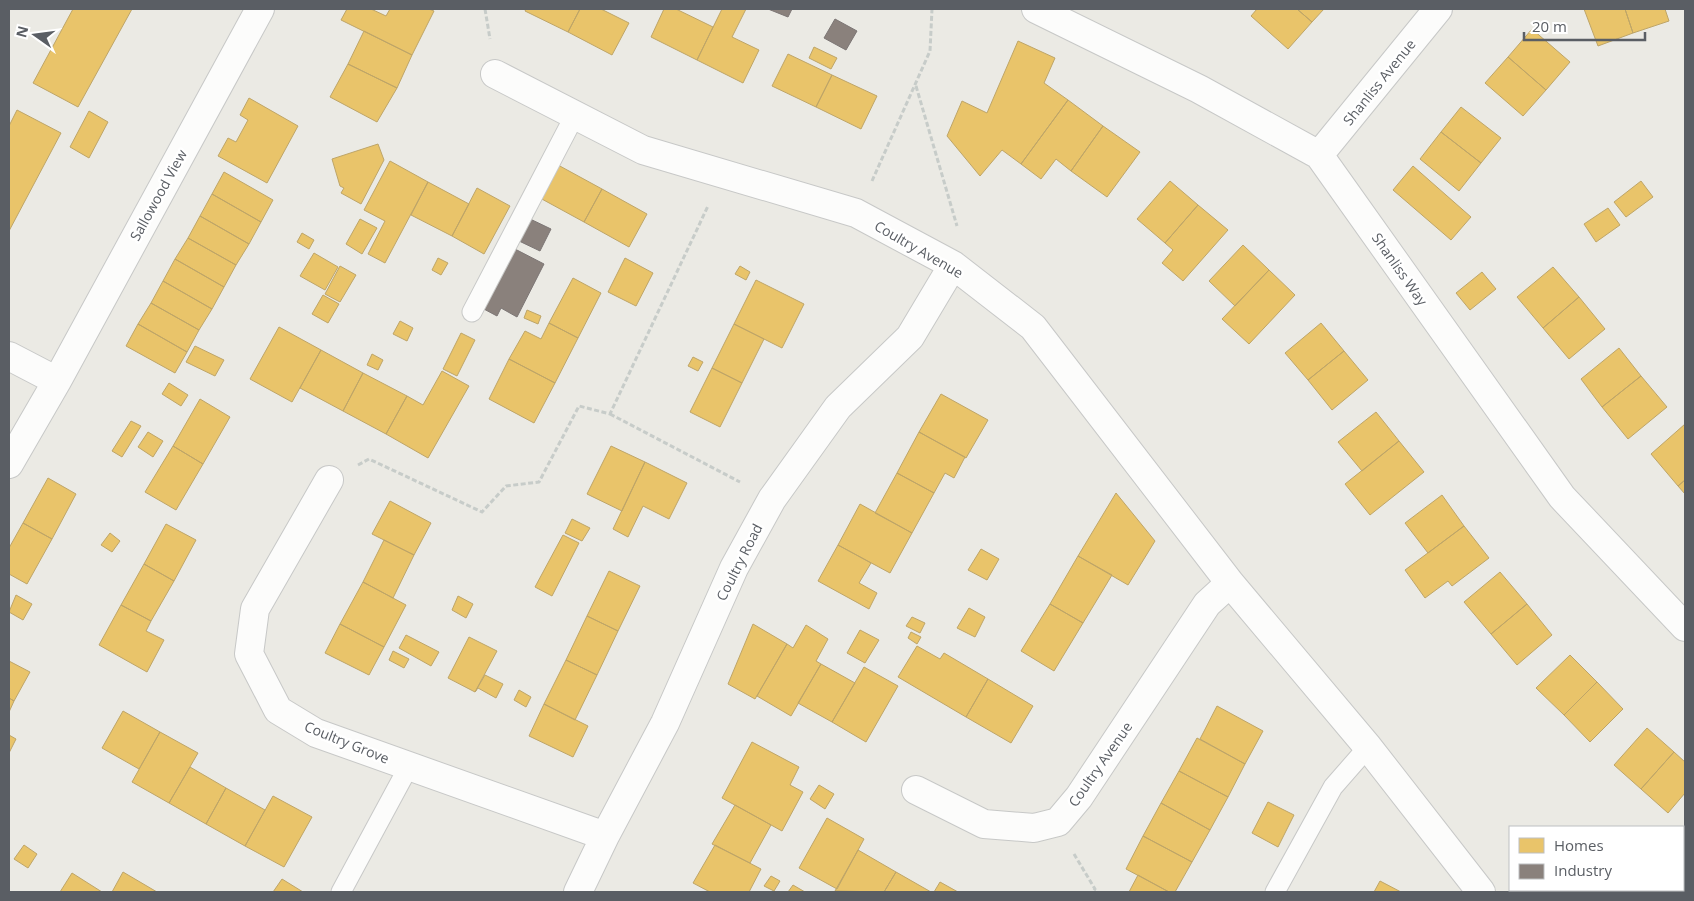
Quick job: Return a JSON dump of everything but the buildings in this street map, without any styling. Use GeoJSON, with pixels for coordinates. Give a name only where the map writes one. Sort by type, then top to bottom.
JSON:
{"type":"FeatureCollection","features":[{"type":"Feature","properties":{"kind":"street","name":"Sallowood View"},"geometry":{"type":"LineString","coordinates":[[9,464],[57,381],[260,9]]}},
{"type":"Feature","properties":{"kind":"street","name":"Shanliss Way"},"geometry":{"type":"LineString","coordinates":[[1036,9],[1199,89],[1320,155],[1562,497],[1685,627]]}},
{"type":"Feature","properties":{"kind":"street","name":"Shanliss Avenue"},"geometry":{"type":"LineString","coordinates":[[1320,155],[1438,9]]}},
{"type":"Feature","properties":{"kind":"street","name":"Coultry Avenue"},"geometry":{"type":"LineString","coordinates":[[495,74],[643,150],[856,213],[953,265],[1033,327],[1230,583],[1368,747],[1481,892]]}},
{"type":"Feature","properties":{"kind":"street","name":"Coultry Road"},"geometry":{"type":"LineString","coordinates":[[578,892],[605,836],[665,723],[734,568],[772,499],[838,407],[910,337],[953,265]]}},
{"type":"Feature","properties":{"kind":"street"},"geometry":{"type":"LineString","coordinates":[[9,356],[57,381]]}},
{"type":"Feature","properties":{"kind":"street","name":"Coultry Grove"},"geometry":{"type":"LineString","coordinates":[[329,480],[255,609],[248,654],[278,710],[316,733],[605,836]]}},
{"type":"Feature","properties":{"kind":"street","name":"Coultry Avenue"},"geometry":{"type":"LineString","coordinates":[[1058,822],[1079,797],[1208,604],[1230,583]]}},
{"type":"Feature","properties":{"kind":"street"},"geometry":{"type":"LineString","coordinates":[[916,790],[984,824],[1034,828],[1058,822]]}},
{"type":"Feature","properties":{"kind":"lane"},"geometry":{"type":"LineString","coordinates":[[472,312],[575,115]]}},
{"type":"Feature","properties":{"kind":"lane"},"geometry":{"type":"LineString","coordinates":[[1275,892],[1333,787],[1368,747]]}},
{"type":"Feature","properties":{"kind":"lane"},"geometry":{"type":"LineString","coordinates":[[341,892],[409,766]]}},
{"type":"Feature","properties":{"kind":"path"},"geometry":{"type":"LineString","coordinates":[[856,213],[930,51],[932,9]]}},
{"type":"Feature","properties":{"kind":"path"},"geometry":{"type":"LineString","coordinates":[[916,85],[958,230]]}},
{"type":"Feature","properties":{"kind":"path"},"geometry":{"type":"LineString","coordinates":[[610,414],[723,174]]}},
{"type":"Feature","properties":{"kind":"path"},"geometry":{"type":"LineString","coordinates":[[329,480],[370,459],[482,512],[506,486],[539,482],[579,406],[610,414],[772,499]]}},
{"type":"Feature","properties":{"kind":"path"},"geometry":{"type":"LineString","coordinates":[[1058,822],[1094,890],[1093,892]]}}]}
